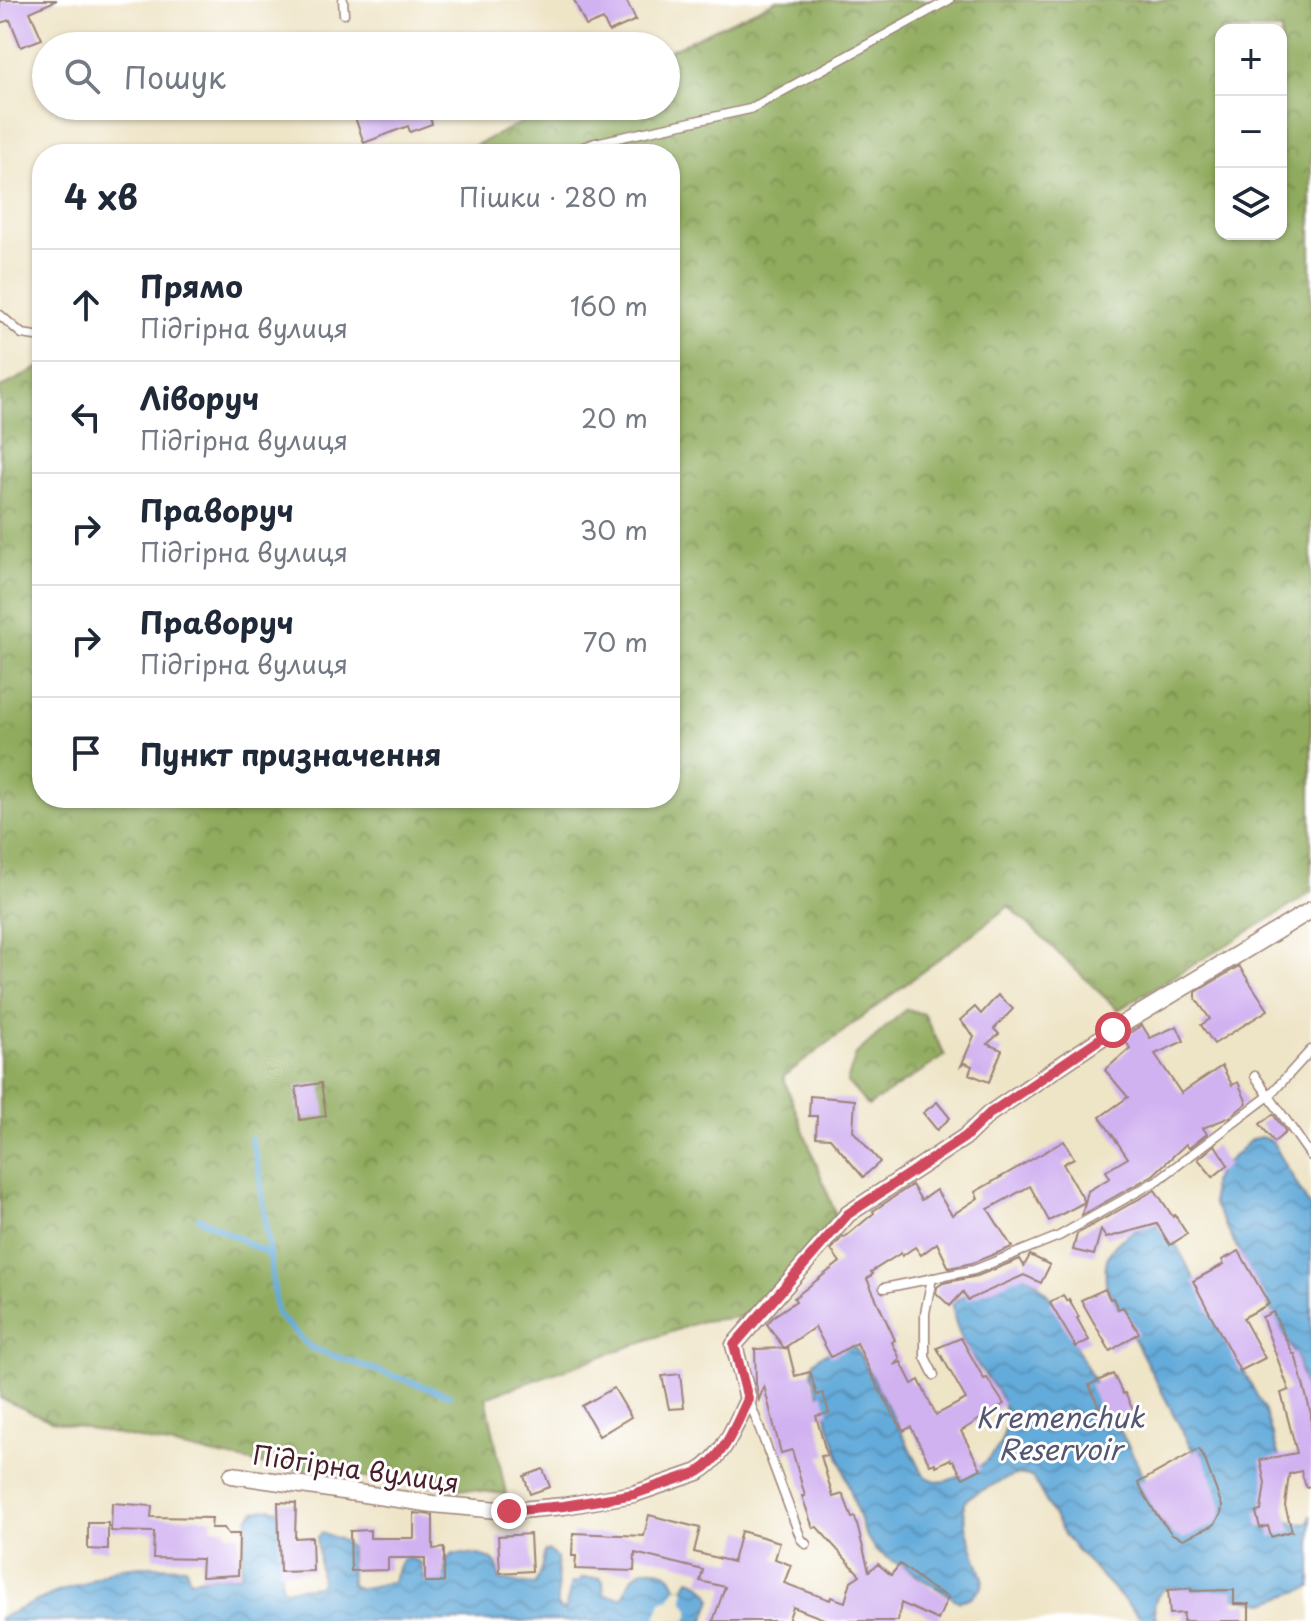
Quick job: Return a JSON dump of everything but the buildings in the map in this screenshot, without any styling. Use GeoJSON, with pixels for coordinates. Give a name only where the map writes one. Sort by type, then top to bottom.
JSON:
{"type":"FeatureCollection","features":[{"type":"Feature","properties":{"kind":"street"},"geometry":{"type":"LineString","coordinates":[[748,1399],[734,1345],[848,1214],[965,1137],[989,1114],[1113,1030],[1311,910]]}},
{"type":"Feature","properties":{"kind":"street","name":"Підгірна вулиця"},"geometry":{"type":"LineString","coordinates":[[232,1475],[509,1511],[564,1506],[634,1494],[707,1467],[727,1443],[748,1399]]}},
{"type":"Feature","properties":{"kind":"lane"},"geometry":{"type":"LineString","coordinates":[[343,0],[344,14]]}},
{"type":"Feature","properties":{"kind":"lane"},"geometry":{"type":"LineString","coordinates":[[592,144],[750,109],[949,0]]}},
{"type":"Feature","properties":{"kind":"lane"},"geometry":{"type":"LineString","coordinates":[[0,315],[22,334],[32,336]]}},
{"type":"Feature","properties":{"kind":"lane"},"geometry":{"type":"LineString","coordinates":[[884,1288],[974,1270],[1059,1236],[1158,1180],[1270,1095],[1310,1054]]}},
{"type":"Feature","properties":{"kind":"lane"},"geometry":{"type":"LineString","coordinates":[[1255,1076],[1311,1156]]}},
{"type":"Feature","properties":{"kind":"lane"},"geometry":{"type":"LineString","coordinates":[[932,1278],[925,1313],[925,1357],[934,1375]]}},
{"type":"Feature","properties":{"kind":"lane"},"geometry":{"type":"LineString","coordinates":[[748,1399],[795,1524],[806,1544]]}},
{"type":"Feature","properties":{"kind":"green space"},"geometry":{"type":"Polygon","coordinates":[[[777,0],[1311,0],[1311,892],[1118,1010],[1009,906],[783,1077],[837,1218],[749,1316],[702,1321],[486,1397],[506,1494],[280,1468],[51,1421],[0,1398],[0,388],[32,371],[32,808],[680,808],[680,144],[478,144],[526,120],[680,120],[680,45],[777,0]]]}},
{"type":"Feature","properties":{"kind":"green space"},"geometry":{"type":"Polygon","coordinates":[[[906,1009],[924,1014],[945,1056],[868,1106],[847,1082],[856,1054],[906,1009]]]}},
{"type":"Feature","properties":{"kind":"water"},"geometry":{"type":"Polygon","coordinates":[[[1261,1137],[1272,1141],[1311,1209],[1311,1423],[1297,1359],[1213,1203],[1212,1182],[1222,1167],[1252,1139],[1261,1137]]]}},
{"type":"Feature","properties":{"kind":"water","name":"Kremenchuk Reservoir"},"geometry":{"type":"Polygon","coordinates":[[[1150,1225],[1161,1226],[1171,1235],[1264,1409],[1281,1463],[1283,1518],[1304,1524],[1308,1523],[1311,1515],[1311,1587],[1265,1603],[1168,1587],[1155,1601],[1157,1621],[1143,1621],[1066,1538],[1033,1478],[1024,1475],[1010,1477],[978,1492],[965,1504],[966,1524],[983,1578],[982,1587],[971,1598],[958,1601],[875,1550],[864,1532],[812,1373],[814,1362],[846,1343],[853,1345],[924,1475],[940,1481],[965,1474],[987,1461],[995,1452],[1001,1442],[1006,1419],[999,1394],[959,1333],[953,1302],[990,1284],[1021,1275],[1034,1280],[1051,1299],[1144,1476],[1160,1521],[1170,1530],[1218,1499],[1106,1285],[1106,1264],[1116,1244],[1150,1225]]]}},
{"type":"Feature","properties":{"kind":"water"},"geometry":{"type":"Polygon","coordinates":[[[279,1510],[282,1518],[281,1586],[286,1589],[319,1586],[321,1583],[317,1538],[322,1533],[341,1540],[350,1548],[351,1585],[359,1589],[392,1582],[400,1562],[407,1559],[421,1563],[424,1579],[441,1579],[446,1575],[446,1560],[453,1554],[489,1558],[497,1566],[500,1580],[535,1585],[544,1552],[549,1551],[557,1558],[560,1609],[565,1610],[572,1583],[578,1583],[582,1578],[600,1578],[604,1595],[623,1598],[634,1576],[647,1569],[665,1572],[679,1589],[684,1588],[689,1579],[696,1581],[712,1599],[704,1621],[0,1621],[0,1618],[114,1569],[186,1567],[190,1580],[240,1576],[248,1518],[255,1511],[279,1510]]]}},
{"type":"Feature","properties":{"kind":"pier"},"geometry":{"type":"Polygon","coordinates":[[[676,1588],[684,1588],[684,1601],[690,1611],[687,1621],[655,1621],[661,1602],[670,1598],[676,1588]]]}},
{"type":"Feature","properties":{"kind":"waterway"},"geometry":{"type":"LineString","coordinates":[[251,1138],[259,1169],[277,1314],[311,1348],[449,1395]]}},
{"type":"Feature","properties":{"kind":"waterway"},"geometry":{"type":"LineString","coordinates":[[199,1218],[270,1255]]}},
{"type":"Feature","properties":{"kind":"route"},"geometry":{"type":"LineString","coordinates":[[509,1511],[564,1506],[634,1494],[707,1467],[727,1443],[748,1399],[734,1345],[848,1214],[965,1137],[989,1114],[1113,1030]]}}]}
